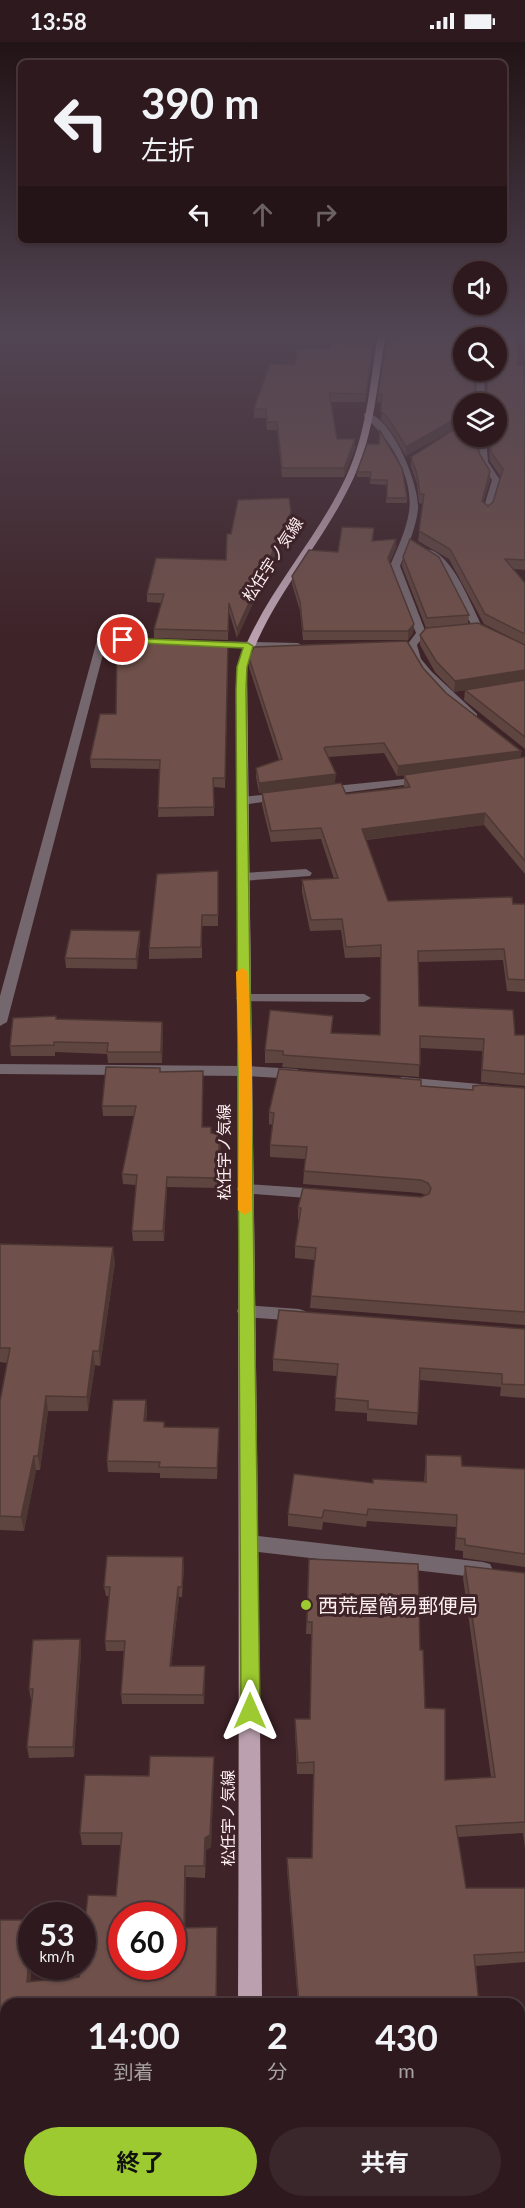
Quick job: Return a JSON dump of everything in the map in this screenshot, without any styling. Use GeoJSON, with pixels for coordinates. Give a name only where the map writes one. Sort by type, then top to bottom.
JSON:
{"type":"FeatureCollection","features":[{"type":"Feature","properties":{"kind":"main road","name":"松任宇ノ気線"},"geometry":{"type":"LineString","coordinates":[[250,1998],[250,1543],[245,1311],[246,1071],[243,998],[242,667],[248,646],[268,603],[314,538],[351,476],[362,435]]}},
{"type":"Feature","properties":{"kind":"street"},"geometry":{"type":"LineString","coordinates":[[388,435],[407,463],[416,495],[412,518],[395,566],[421,633]]}},
{"type":"Feature","properties":{"kind":"street"},"geometry":{"type":"LineString","coordinates":[[483,447],[484,462],[496,480],[488,510]]}},
{"type":"Feature","properties":{"kind":"street"},"geometry":{"type":"LineString","coordinates":[[405,540],[444,562],[482,630],[467,629]]}},
{"type":"Feature","properties":{"kind":"street"},"geometry":{"type":"LineString","coordinates":[[432,632],[421,633],[406,645],[416,660],[459,696],[478,720]]}},
{"type":"Feature","properties":{"kind":"street"},"geometry":{"type":"LineString","coordinates":[[0,1022],[102,640],[147,642]]}},
{"type":"Feature","properties":{"kind":"street"},"geometry":{"type":"LineString","coordinates":[[192,643],[313,646]]}},
{"type":"Feature","properties":{"kind":"street"},"geometry":{"type":"LineString","coordinates":[[314,793],[432,779]]}},
{"type":"Feature","properties":{"kind":"street"},"geometry":{"type":"LineString","coordinates":[[242,801],[293,795]]}},
{"type":"Feature","properties":{"kind":"street"},"geometry":{"type":"LineString","coordinates":[[242,878],[306,873]]}},
{"type":"Feature","properties":{"kind":"street"},"geometry":{"type":"LineString","coordinates":[[243,998],[364,998]]}},
{"type":"Feature","properties":{"kind":"street"},"geometry":{"type":"LineString","coordinates":[[0,1069],[246,1071],[314,1076]]}},
{"type":"Feature","properties":{"kind":"street"},"geometry":{"type":"LineString","coordinates":[[382,1080],[525,1093]]}},
{"type":"Feature","properties":{"kind":"street"},"geometry":{"type":"LineString","coordinates":[[245,1190],[339,1196]]}},
{"type":"Feature","properties":{"kind":"street"},"geometry":{"type":"LineString","coordinates":[[245,1311],[315,1316]]}},
{"type":"Feature","properties":{"kind":"street"},"geometry":{"type":"LineString","coordinates":[[250,1543],[502,1573]]}},
{"type":"Feature","properties":{"kind":"building"},"geometry":{"type":"Polygon","coordinates":[[[278,435],[336,435],[337,439],[355,439],[344,468],[282,468],[278,435]]]}},
{"type":"Feature","properties":{"kind":"building"},"geometry":{"type":"Polygon","coordinates":[[[380,435],[382,435],[402,468],[407,498],[387,498],[387,480],[370,480],[371,472],[357,472],[367,444],[379,444],[380,435]]]}},
{"type":"Feature","properties":{"kind":"building"},"geometry":{"type":"Polygon","coordinates":[[[399,435],[427,435],[406,447],[399,435]]]}},
{"type":"Feature","properties":{"kind":"building"},"geometry":{"type":"Polygon","coordinates":[[[445,435],[453,435],[453,447],[478,447],[479,453],[490,471],[482,501],[488,506],[493,502],[503,469],[491,452],[490,447],[507,447],[507,435],[525,435],[525,560],[505,559],[525,583],[525,634],[485,614],[450,549],[419,531],[424,494],[420,494],[417,474],[411,457],[445,435]]]}},
{"type":"Feature","properties":{"kind":"building"},"geometry":{"type":"Polygon","coordinates":[[[289,498],[291,512],[237,629],[229,603],[228,631],[154,629],[164,594],[147,594],[156,558],[226,560],[227,534],[231,534],[238,500],[289,498]]]}},
{"type":"Feature","properties":{"kind":"building"},"geometry":{"type":"Polygon","coordinates":[[[342,527],[374,528],[372,541],[396,539],[388,558],[414,624],[408,631],[303,631],[300,602],[292,576],[309,550],[338,552],[342,527]]]}},
{"type":"Feature","properties":{"kind":"building"},"geometry":{"type":"Polygon","coordinates":[[[410,539],[439,557],[469,615],[427,618],[403,557],[410,539]]]}},
{"type":"Feature","properties":{"kind":"building"},"geometry":{"type":"Polygon","coordinates":[[[478,623],[525,645],[525,670],[455,681],[436,661],[420,635],[426,628],[478,623]]]}},
{"type":"Feature","properties":{"kind":"building"},"geometry":{"type":"Polygon","coordinates":[[[151,639],[228,642],[225,778],[213,778],[214,807],[158,808],[160,760],[90,759],[100,714],[116,714],[117,641],[151,639]]]}},
{"type":"Feature","properties":{"kind":"building"},"geometry":{"type":"Polygon","coordinates":[[[407,641],[423,668],[446,693],[521,751],[398,766],[384,743],[326,747],[324,748],[336,774],[259,783],[256,768],[282,759],[249,658],[254,647],[407,641]]]}},
{"type":"Feature","properties":{"kind":"building"},"geometry":{"type":"Polygon","coordinates":[[[525,680],[525,737],[465,690],[525,680]]]}},
{"type":"Feature","properties":{"kind":"building"},"geometry":{"type":"Polygon","coordinates":[[[525,757],[525,861],[485,813],[362,829],[388,901],[512,897],[513,904],[525,904],[525,980],[508,979],[504,949],[418,951],[419,1006],[513,1010],[515,1035],[525,1035],[525,1074],[482,1070],[484,1039],[420,1036],[420,1065],[283,1055],[283,1051],[265,1050],[270,1010],[333,1016],[331,1033],[380,1035],[381,945],[346,947],[342,919],[311,920],[302,880],[338,878],[321,828],[271,831],[262,793],[341,783],[346,794],[410,787],[404,775],[525,757]]]}},
{"type":"Feature","properties":{"kind":"building"},"geometry":{"type":"Polygon","coordinates":[[[218,871],[218,915],[202,915],[201,947],[149,948],[157,874],[218,871]]]}},
{"type":"Feature","properties":{"kind":"building"},"geometry":{"type":"Polygon","coordinates":[[[71,930],[140,931],[136,959],[65,958],[71,930]]]}},
{"type":"Feature","properties":{"kind":"building"},"geometry":{"type":"Polygon","coordinates":[[[56,1016],[56,1019],[162,1022],[161,1052],[107,1052],[108,1043],[54,1042],[54,1045],[10,1046],[13,1018],[56,1016]]]}},
{"type":"Feature","properties":{"kind":"building"},"geometry":{"type":"Polygon","coordinates":[[[106,1067],[160,1068],[160,1072],[203,1071],[202,1127],[211,1127],[211,1133],[220,1134],[217,1178],[167,1177],[163,1231],[132,1231],[137,1175],[122,1174],[136,1106],[102,1106],[106,1067]]]}},
{"type":"Feature","properties":{"kind":"building"},"geometry":{"type":"Polygon","coordinates":[[[279,1069],[421,1080],[421,1086],[473,1090],[473,1086],[482,1085],[525,1088],[525,1312],[311,1296],[316,1248],[295,1246],[301,1208],[298,1208],[303,1188],[421,1197],[429,1194],[431,1188],[428,1183],[421,1180],[304,1171],[307,1147],[270,1145],[274,1113],[269,1112],[279,1069]]]}},
{"type":"Feature","properties":{"kind":"building"},"geometry":{"type":"Polygon","coordinates":[[[0,1244],[113,1247],[99,1351],[93,1351],[87,1397],[46,1396],[38,1456],[34,1456],[21,1517],[0,1516],[0,1401],[10,1348],[0,1348],[0,1244]]]}},
{"type":"Feature","properties":{"kind":"building"},"geometry":{"type":"Polygon","coordinates":[[[279,1310],[525,1329],[525,1385],[502,1384],[502,1374],[420,1368],[418,1413],[368,1409],[368,1401],[335,1398],[338,1364],[273,1359],[279,1310]]]}},
{"type":"Feature","properties":{"kind":"building"},"geometry":{"type":"Polygon","coordinates":[[[113,1400],[146,1400],[144,1421],[164,1422],[164,1427],[219,1428],[217,1468],[159,1467],[160,1462],[107,1461],[113,1400]]]}},
{"type":"Feature","properties":{"kind":"building"},"geometry":{"type":"Polygon","coordinates":[[[426,1455],[461,1456],[462,1466],[525,1469],[525,1554],[465,1545],[465,1539],[456,1538],[457,1515],[368,1509],[367,1515],[324,1510],[322,1518],[288,1514],[294,1474],[373,1483],[373,1479],[426,1482],[426,1455]]]}},
{"type":"Feature","properties":{"kind":"building"},"geometry":{"type":"Polygon","coordinates":[[[107,1556],[183,1557],[182,1587],[178,1587],[170,1666],[205,1666],[203,1695],[121,1694],[125,1641],[105,1641],[110,1587],[104,1587],[107,1556]]]}},
{"type":"Feature","properties":{"kind":"building"},"geometry":{"type":"Polygon","coordinates":[[[309,1559],[418,1564],[420,1650],[423,1650],[425,1708],[445,1709],[445,1780],[495,1777],[465,1566],[525,1573],[525,1822],[456,1826],[466,1888],[525,1888],[525,1952],[474,1955],[478,1998],[299,1998],[287,1858],[312,1858],[314,1762],[298,1763],[295,1719],[310,1719],[312,1622],[307,1622],[309,1559]]]}},
{"type":"Feature","properties":{"kind":"building"},"geometry":{"type":"Polygon","coordinates":[[[80,1639],[73,1747],[27,1747],[33,1689],[29,1689],[33,1640],[80,1639]]]}},
{"type":"Feature","properties":{"kind":"building"},"geometry":{"type":"Polygon","coordinates":[[[150,1756],[214,1757],[210,1835],[205,1838],[204,1866],[185,1866],[184,1902],[108,1902],[108,1980],[186,1980],[186,1928],[217,1927],[216,1998],[0,1998],[0,1920],[18,1920],[18,1980],[27,1980],[27,1982],[96,1980],[96,1902],[87,1902],[88,1895],[116,1896],[122,1833],[80,1833],[85,1775],[149,1776],[150,1756]]]}},
{"type":"Feature","properties":{"kind":"slow traffic"},"geometry":{"type":"LineString","coordinates":[[242,972],[246,1071],[245,1210]]}},
{"type":"Feature","properties":{"kind":"place","name":"西荒屋簡易郵便局"},"geometry":{"type":"Point","coordinates":[306,1605]}},
{"type":"Feature","properties":{"kind":"route"},"geometry":{"type":"LineString","coordinates":[[123,640],[248,646],[242,667],[241,690],[250,1711]]}}]}
